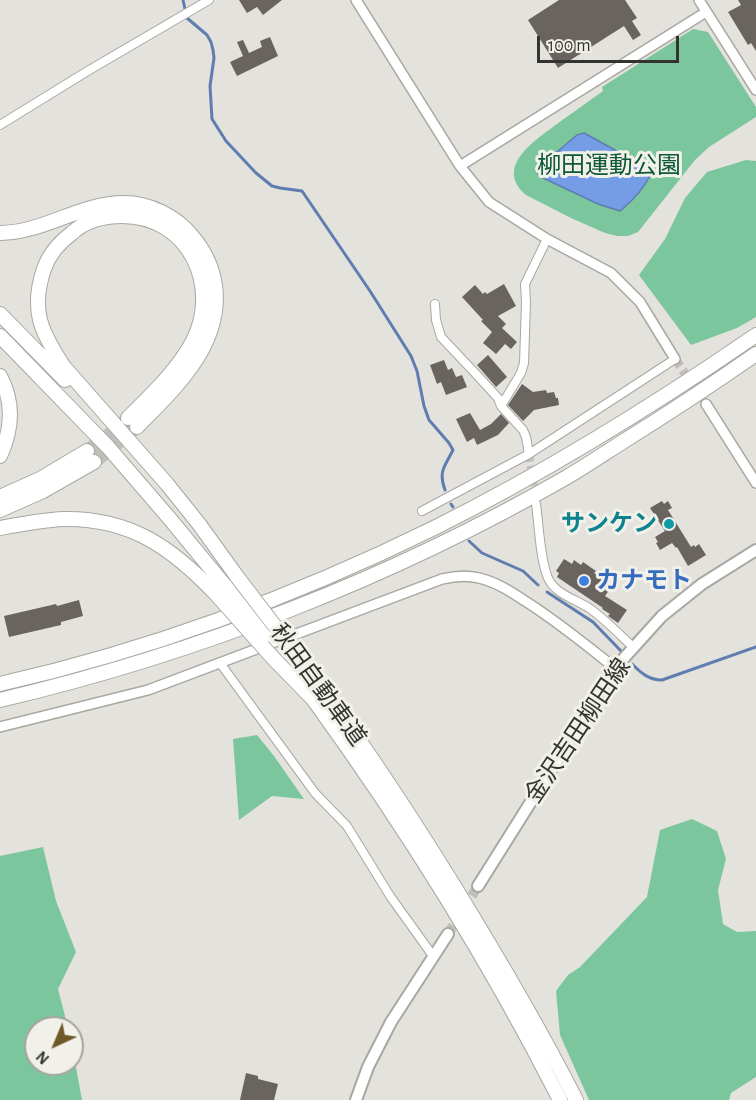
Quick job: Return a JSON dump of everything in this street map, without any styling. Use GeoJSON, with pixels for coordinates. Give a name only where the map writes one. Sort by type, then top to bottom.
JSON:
{"type":"FeatureCollection","features":[{"type":"Feature","properties":{"kind":"highway"},"geometry":{"type":"LineString","coordinates":[[0,233],[23,230],[88,208],[126,203],[142,205],[173,218],[198,242],[208,258],[214,277],[217,296],[212,330],[192,367],[176,386],[132,423],[182,359],[193,341],[200,322],[204,305],[199,268],[190,251],[177,236],[147,219],[129,216],[94,219],[79,227],[54,249],[46,264],[37,297],[38,315],[43,331],[64,367],[173,492],[238,578]]}},
{"type":"Feature","properties":{"kind":"highway","name":"秋田自動車道"},"geometry":{"type":"LineString","coordinates":[[0,314],[119,438],[180,506],[304,664],[377,765],[430,847],[520,996],[576,1100]]}},
{"type":"Feature","properties":{"kind":"highway"},"geometry":{"type":"LineString","coordinates":[[0,684],[98,659],[225,617],[296,590],[435,528],[639,412],[756,335]]}},
{"type":"Feature","properties":{"kind":"highway"},"geometry":{"type":"LineString","coordinates":[[0,336],[108,447],[170,519],[221,591]]}},
{"type":"Feature","properties":{"kind":"highway"},"geometry":{"type":"LineString","coordinates":[[0,700],[102,674],[177,651],[276,615],[382,571],[511,508],[568,476],[756,354]]}},
{"type":"Feature","properties":{"kind":"highway"},"geometry":{"type":"LineString","coordinates":[[0,376],[8,396],[10,414],[8,436],[0,456]]}},
{"type":"Feature","properties":{"kind":"highway"},"geometry":{"type":"LineString","coordinates":[[0,497],[90,457],[43,491],[0,510]]}},
{"type":"Feature","properties":{"kind":"highway"},"geometry":{"type":"LineString","coordinates":[[0,528],[63,519],[107,523],[130,529],[170,552],[221,591]]}},
{"type":"Feature","properties":{"kind":"highway","name":"秋田自動車道"},"geometry":{"type":"LineString","coordinates":[[221,591],[273,657],[313,699],[372,784],[465,929],[560,1100]]}},
{"type":"Feature","properties":{"kind":"main road","name":"金沢吉田柳田線"},"geometry":{"type":"LineString","coordinates":[[478,886],[615,668],[662,616],[702,584],[756,550]]}},
{"type":"Feature","properties":{"kind":"main road"},"geometry":{"type":"LineString","coordinates":[[356,1100],[368,1067],[391,1022],[448,933]]}},
{"type":"Feature","properties":{"kind":"street"},"geometry":{"type":"LineString","coordinates":[[0,125],[181,17],[196,5],[209,0]]}},
{"type":"Feature","properties":{"kind":"street"},"geometry":{"type":"LineString","coordinates":[[356,0],[460,166],[489,202],[548,239],[611,273],[640,302],[675,359],[530,454],[422,511]]}},
{"type":"Feature","properties":{"kind":"street"},"geometry":{"type":"LineString","coordinates":[[699,0],[756,90]]}},
{"type":"Feature","properties":{"kind":"street"},"geometry":{"type":"LineString","coordinates":[[460,166],[706,12]]}},
{"type":"Feature","properties":{"kind":"street"},"geometry":{"type":"LineString","coordinates":[[501,406],[521,373],[524,363],[525,284],[548,239]]}},
{"type":"Feature","properties":{"kind":"street"},"geometry":{"type":"LineString","coordinates":[[435,304],[436,320],[441,337],[498,398],[501,406],[523,430],[530,454]]}},
{"type":"Feature","properties":{"kind":"street"},"geometry":{"type":"LineString","coordinates":[[706,404],[756,483]]}},
{"type":"Feature","properties":{"kind":"street"},"geometry":{"type":"LineString","coordinates":[[536,504],[544,566],[549,580],[563,594],[597,614],[634,648]]}},
{"type":"Feature","properties":{"kind":"street"},"geometry":{"type":"LineString","coordinates":[[0,727],[148,690],[442,579],[466,576],[493,582],[510,591],[540,610],[615,668]]}},
{"type":"Feature","properties":{"kind":"street"},"geometry":{"type":"LineString","coordinates":[[220,663],[315,793],[347,826],[390,896],[433,956]]}},
{"type":"Feature","properties":{"kind":"green space","name":"柳田運動公園"},"geometry":{"type":"Polygon","coordinates":[[[693,29],[708,32],[756,107],[756,117],[709,147],[695,160],[638,232],[628,236],[605,233],[526,195],[517,184],[514,173],[516,163],[531,144],[603,91],[602,87],[693,29]]]}},
{"type":"Feature","properties":{"kind":"green space"},"geometry":{"type":"Polygon","coordinates":[[[746,160],[756,161],[756,317],[737,328],[691,345],[639,275],[665,239],[685,198],[707,172],[746,160]]]}},
{"type":"Feature","properties":{"kind":"green space"},"geometry":{"type":"Polygon","coordinates":[[[257,735],[304,799],[272,796],[239,820],[233,739],[257,735]]]}},
{"type":"Feature","properties":{"kind":"green space"},"geometry":{"type":"Polygon","coordinates":[[[692,819],[717,831],[726,859],[718,890],[723,924],[737,932],[756,931],[756,1077],[731,1093],[729,1100],[589,1100],[560,1035],[556,991],[568,975],[580,967],[647,897],[660,830],[692,819]]]}},
{"type":"Feature","properties":{"kind":"green space"},"geometry":{"type":"Polygon","coordinates":[[[43,847],[56,901],[76,952],[58,989],[65,1016],[24,1016],[24,1076],[78,1076],[82,1100],[0,1100],[0,856],[43,847]]]}},
{"type":"Feature","properties":{"kind":"water"},"geometry":{"type":"Polygon","coordinates":[[[584,133],[646,167],[650,175],[637,195],[620,211],[598,204],[538,174],[538,168],[577,135],[584,133]]]}},
{"type":"Feature","properties":{"kind":"building"},"geometry":{"type":"Polygon","coordinates":[[[239,0],[282,0],[263,15],[257,7],[247,13],[239,0]]]}},
{"type":"Feature","properties":{"kind":"building"},"geometry":{"type":"Polygon","coordinates":[[[559,0],[625,0],[637,18],[632,21],[641,35],[633,40],[624,26],[558,68],[528,20],[559,0]]]}},
{"type":"Feature","properties":{"kind":"building"},"geometry":{"type":"Polygon","coordinates":[[[738,0],[756,0],[756,51],[751,43],[748,45],[728,12],[741,5],[738,0]]]}},
{"type":"Feature","properties":{"kind":"building"},"geometry":{"type":"Polygon","coordinates":[[[270,37],[278,56],[237,76],[230,62],[243,56],[237,42],[243,40],[249,53],[262,47],[260,41],[270,37]]]}},
{"type":"Feature","properties":{"kind":"building"},"geometry":{"type":"Polygon","coordinates":[[[504,284],[516,306],[498,316],[506,324],[502,328],[517,342],[511,349],[505,344],[496,354],[483,343],[492,332],[462,297],[475,285],[483,294],[485,292],[487,294],[504,284]]]}},
{"type":"Feature","properties":{"kind":"building"},"geometry":{"type":"Polygon","coordinates":[[[488,355],[507,377],[496,387],[477,365],[488,355]]]}},
{"type":"Feature","properties":{"kind":"building"},"geometry":{"type":"Polygon","coordinates":[[[444,360],[448,370],[452,368],[456,377],[462,375],[467,387],[446,395],[441,382],[437,384],[430,365],[444,360]]]}},
{"type":"Feature","properties":{"kind":"building"},"geometry":{"type":"Polygon","coordinates":[[[522,384],[533,392],[546,390],[547,393],[554,392],[559,405],[534,410],[523,421],[508,405],[522,384]]]}},
{"type":"Feature","properties":{"kind":"building"},"geometry":{"type":"Polygon","coordinates":[[[470,413],[480,430],[491,424],[501,414],[509,423],[498,435],[477,445],[474,438],[467,442],[456,419],[470,413]]]}},
{"type":"Feature","properties":{"kind":"building","name":"サンケン"},"geometry":{"type":"Polygon","coordinates":[[[662,501],[664,504],[668,501],[672,508],[668,510],[691,547],[699,544],[706,555],[688,566],[677,547],[672,543],[660,550],[656,543],[658,542],[655,537],[665,531],[650,508],[662,501]]]}},
{"type":"Feature","properties":{"kind":"building","name":"カナモト"},"geometry":{"type":"Polygon","coordinates":[[[564,559],[572,564],[574,560],[581,565],[583,562],[604,580],[602,583],[610,589],[605,596],[627,610],[618,623],[608,616],[610,614],[603,608],[557,577],[559,573],[556,571],[564,559]]]}},
{"type":"Feature","properties":{"kind":"building"},"geometry":{"type":"Polygon","coordinates":[[[79,600],[83,616],[61,622],[61,625],[9,637],[4,616],[79,600]]]}},
{"type":"Feature","properties":{"kind":"building"},"geometry":{"type":"Polygon","coordinates":[[[246,1073],[278,1084],[274,1100],[240,1100],[246,1073]]]}},
{"type":"Feature","properties":{"kind":"waterway"},"geometry":{"type":"LineString","coordinates":[[183,0],[187,18],[207,35],[211,42],[214,58],[210,86],[212,119],[226,141],[256,173],[272,186],[302,191],[411,356],[429,420],[453,450],[442,473],[445,490]]}},
{"type":"Feature","properties":{"kind":"waterway"},"geometry":{"type":"LineString","coordinates":[[469,541],[482,553],[523,571],[538,585]]}},
{"type":"Feature","properties":{"kind":"waterway"},"geometry":{"type":"LineString","coordinates":[[547,592],[593,622],[621,651]]}},
{"type":"Feature","properties":{"kind":"waterway"},"geometry":{"type":"LineString","coordinates":[[632,664],[653,679],[662,680],[756,647]]}},
{"type":"Feature","properties":{"kind":"tunnel"},"geometry":{"type":"LineString","coordinates":[[675,359],[706,404]]}},
{"type":"Feature","properties":{"kind":"tunnel"},"geometry":{"type":"LineString","coordinates":[[87,451],[125,421]]}},
{"type":"Feature","properties":{"kind":"tunnel"},"geometry":{"type":"LineString","coordinates":[[94,462],[133,430]]}},
{"type":"Feature","properties":{"kind":"tunnel"},"geometry":{"type":"LineString","coordinates":[[529,454],[535,497]]}},
{"type":"Feature","properties":{"kind":"tunnel"},"geometry":{"type":"LineString","coordinates":[[448,934],[478,886]]}},
{"type":"Feature","properties":{"kind":"place","name":"サンケン"},"geometry":{"type":"Point","coordinates":[669,524]}},
{"type":"Feature","properties":{"kind":"place","name":"カナモト"},"geometry":{"type":"Point","coordinates":[584,581]}}]}
